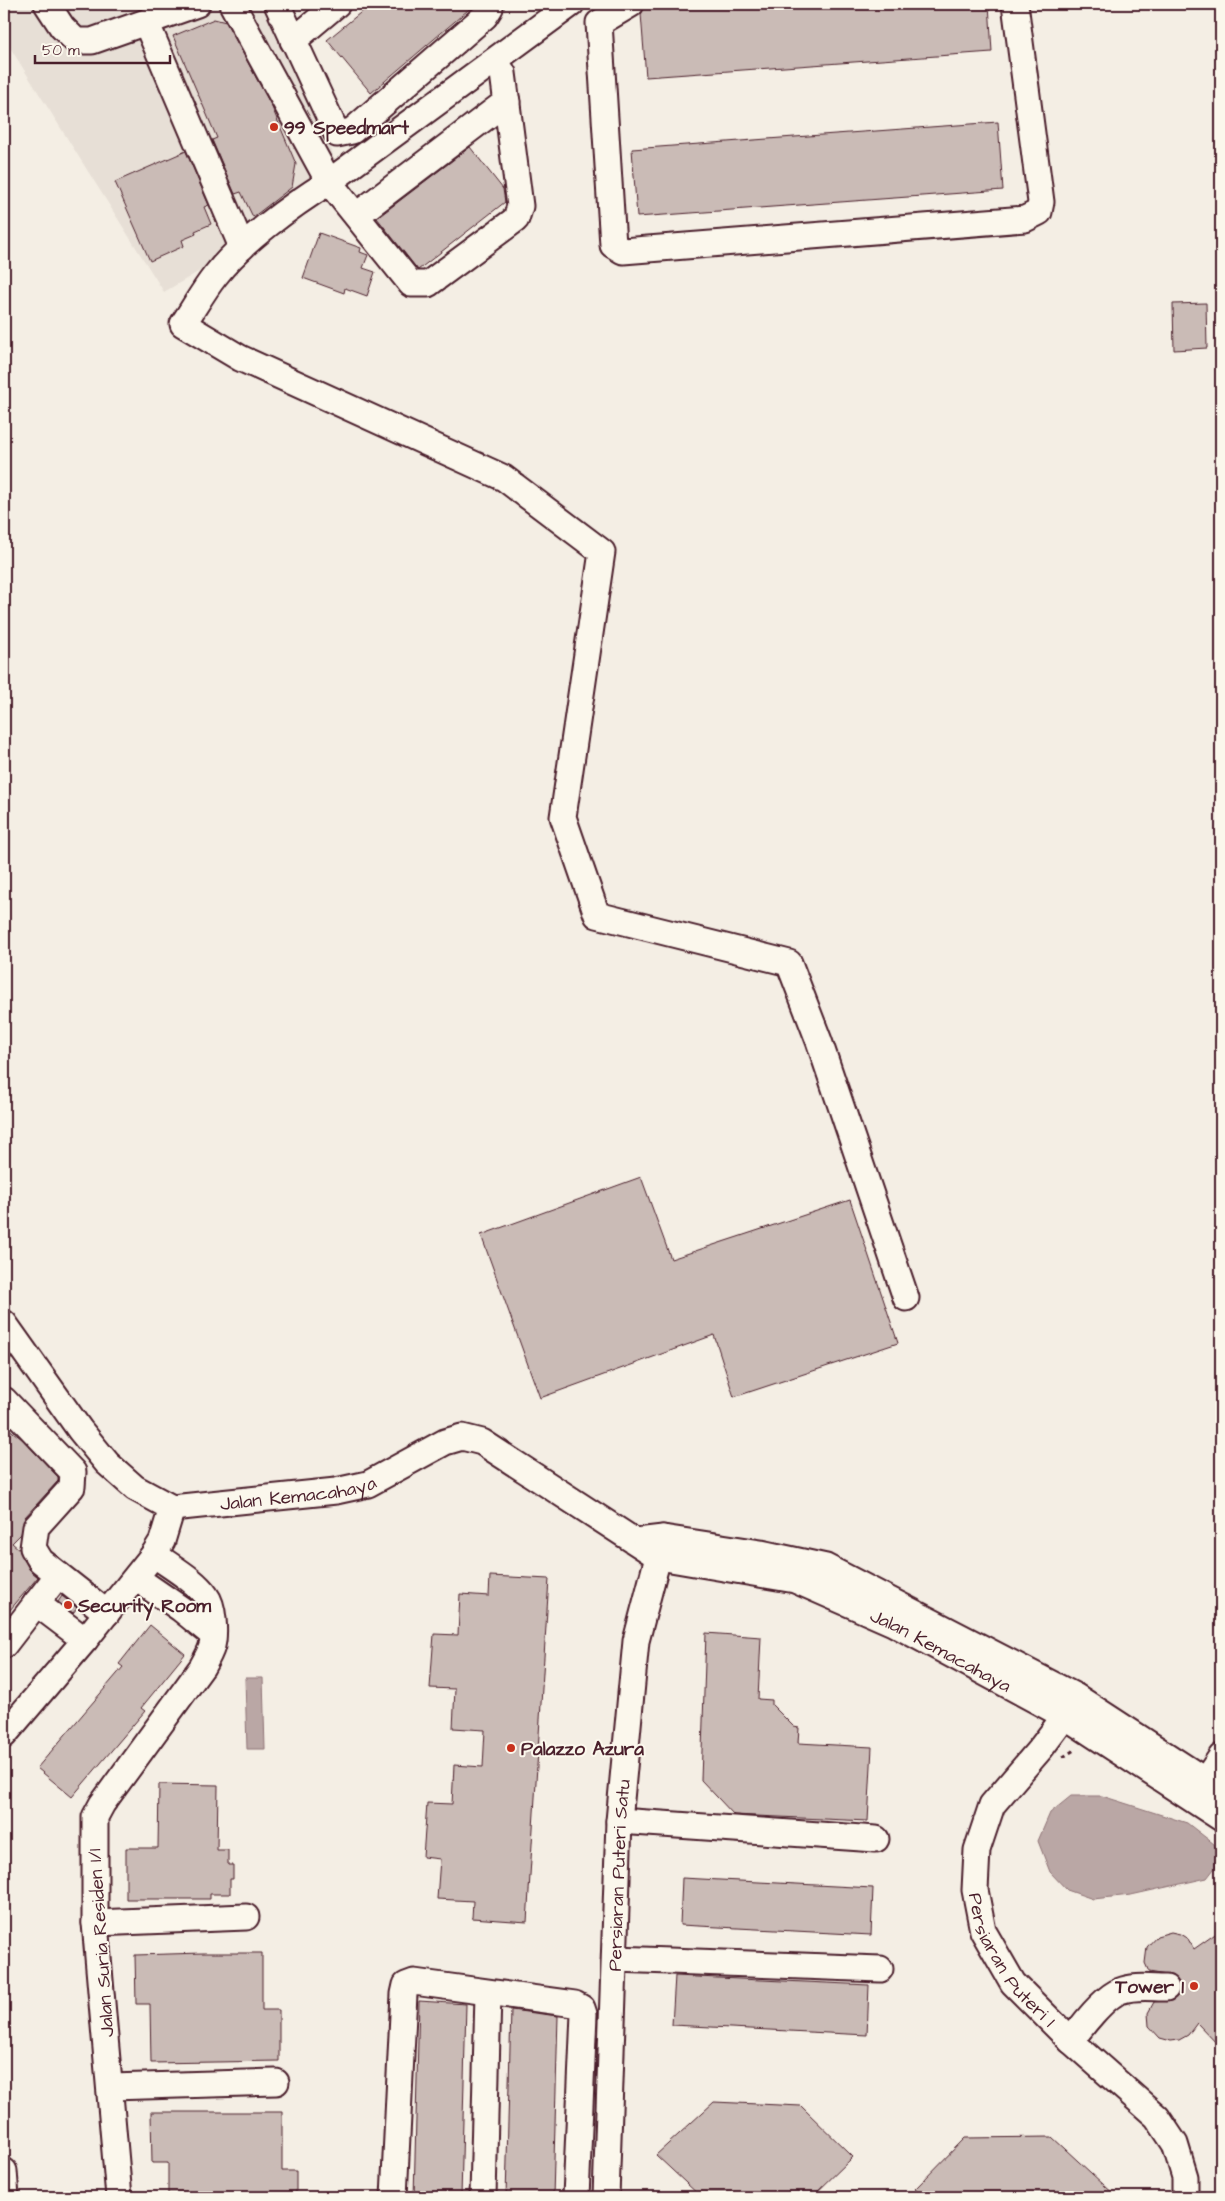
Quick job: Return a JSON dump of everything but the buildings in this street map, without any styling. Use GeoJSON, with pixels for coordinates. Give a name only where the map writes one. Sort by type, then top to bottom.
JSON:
{"type":"FeatureCollection","features":[{"type":"Feature","properties":{"kind":"street"},"geometry":{"type":"LineString","coordinates":[[47,4],[62,28],[76,41],[92,41],[157,14],[198,4]]}},
{"type":"Feature","properties":{"kind":"street"},"geometry":{"type":"LineString","coordinates":[[232,4],[329,182],[411,284],[428,284],[516,219],[520,206],[507,102],[503,73],[495,61]]}},
{"type":"Feature","properties":{"kind":"street"},"geometry":{"type":"LineString","coordinates":[[277,4],[336,134],[352,131],[485,16],[490,8],[489,4]]}},
{"type":"Feature","properties":{"kind":"street"},"geometry":{"type":"LineString","coordinates":[[293,41],[336,4]]}},
{"type":"Feature","properties":{"kind":"street"},"geometry":{"type":"LineString","coordinates":[[571,4],[309,195],[242,247],[216,275],[183,324],[240,358],[504,478],[602,552],[563,817],[597,915],[789,963],[825,1060],[906,1298]]}},
{"type":"Feature","properties":{"kind":"street"},"geometry":{"type":"LineString","coordinates":[[631,4],[599,23],[613,245],[623,251],[1025,219],[1039,212],[1042,202],[1015,4]]}},
{"type":"Feature","properties":{"kind":"street"},"geometry":{"type":"LineString","coordinates":[[157,14],[242,247]]}},
{"type":"Feature","properties":{"kind":"street"},"geometry":{"type":"LineString","coordinates":[[356,215],[507,102]]}},
{"type":"Feature","properties":{"kind":"street"},"geometry":{"type":"LineString","coordinates":[[4,1323],[80,1430],[107,1463],[134,1488],[172,1508],[162,1541],[154,1554],[85,1640],[4,1735]]}},
{"type":"Feature","properties":{"kind":"street"},"geometry":{"type":"LineString","coordinates":[[4,1400],[73,1472],[72,1487],[36,1527],[33,1548],[41,1561],[107,1613]]}},
{"type":"Feature","properties":{"kind":"street","name":"Jalan Kemacahaya"},"geometry":{"type":"LineString","coordinates":[[172,1508],[336,1491],[368,1484],[445,1442],[462,1437],[482,1442],[636,1542],[795,1580],[893,1623],[1070,1706],[1207,1790],[1221,1818]]}},
{"type":"Feature","properties":{"kind":"street","name":"Persiaran Puteri Satu"},"geometry":{"type":"LineString","coordinates":[[606,2197],[616,1959],[619,1821],[636,1641],[661,1548]]}},
{"type":"Feature","properties":{"kind":"street","name":"Jalan Suria Residen 1/1"},"geometry":{"type":"LineString","coordinates":[[120,2197],[95,1923],[95,1817],[102,1804],[202,1667],[212,1646],[213,1635],[212,1613],[208,1598],[200,1589],[154,1554]]}},
{"type":"Feature","properties":{"kind":"street"},"geometry":{"type":"LineString","coordinates":[[4,1645],[58,1575]]}},
{"type":"Feature","properties":{"kind":"street"},"geometry":{"type":"LineString","coordinates":[[136,1578],[181,1609],[213,1635]]}},
{"type":"Feature","properties":{"kind":"street"},"geometry":{"type":"LineString","coordinates":[[36,1603],[85,1640]]}},
{"type":"Feature","properties":{"kind":"street","name":"Persiaran Puteri 1"},"geometry":{"type":"LineString","coordinates":[[1070,1706],[1041,1748],[992,1805],[977,1850],[974,1890],[983,1930],[1013,1983],[1071,2041],[1157,2117],[1175,2144],[1185,2177],[1185,2197]]}},
{"type":"Feature","properties":{"kind":"street"},"geometry":{"type":"LineString","coordinates":[[1207,1790],[1221,1757]]}},
{"type":"Feature","properties":{"kind":"street"},"geometry":{"type":"LineString","coordinates":[[619,1821],[876,1839]]}},
{"type":"Feature","properties":{"kind":"street"},"geometry":{"type":"LineString","coordinates":[[95,1923],[246,1918]]}},
{"type":"Feature","properties":{"kind":"street"},"geometry":{"type":"LineString","coordinates":[[616,1959],[880,1970]]}},
{"type":"Feature","properties":{"kind":"street"},"geometry":{"type":"LineString","coordinates":[[394,2197],[404,1994],[406,1985],[414,1982],[575,2004],[582,2008],[584,2014],[576,2197]]}},
{"type":"Feature","properties":{"kind":"street"},"geometry":{"type":"LineString","coordinates":[[1071,2041],[1111,1996],[1121,1990],[1166,1988]]}},
{"type":"Feature","properties":{"kind":"street"},"geometry":{"type":"LineString","coordinates":[[483,2197],[488,1993]]}},
{"type":"Feature","properties":{"kind":"street"},"geometry":{"type":"LineString","coordinates":[[111,2088],[276,2082]]}},
{"type":"Feature","properties":{"kind":"street"},"geometry":{"type":"LineString","coordinates":[[4,2171],[6,2197]]}},
{"type":"Feature","properties":{"kind":"path"},"geometry":{"type":"LineString","coordinates":[[1061,1758],[1075,1748],[1084,1753]]}},
{"type":"Feature","properties":{"kind":"shaded area"},"geometry":{"type":"Polygon","coordinates":[[[4,4],[267,4],[331,148],[342,187],[164,292],[4,38],[4,4]]]}},
{"type":"Feature","properties":{"kind":"shaded area"},"geometry":{"type":"Polygon","coordinates":[[[245,1678],[263,1678],[265,1749],[247,1749],[245,1678]]]}},
{"type":"Feature","properties":{"kind":"shaded area"},"geometry":{"type":"Polygon","coordinates":[[[1071,1796],[1102,1796],[1187,1823],[1214,1844],[1221,1860],[1207,1878],[1131,1895],[1093,1899],[1067,1890],[1050,1872],[1038,1841],[1050,1813],[1071,1796]]]}},
{"type":"Feature","properties":{"kind":"place","name":"99 Speedmart"},"geometry":{"type":"Point","coordinates":[274,127]}},
{"type":"Feature","properties":{"kind":"place","name":"Security Room"},"geometry":{"type":"Point","coordinates":[68,1605]}},
{"type":"Feature","properties":{"kind":"place","name":"Palazzo Azura"},"geometry":{"type":"Point","coordinates":[511,1748]}},
{"type":"Feature","properties":{"kind":"place","name":"Tower 1"},"geometry":{"type":"Point","coordinates":[1194,1986]}}]}
